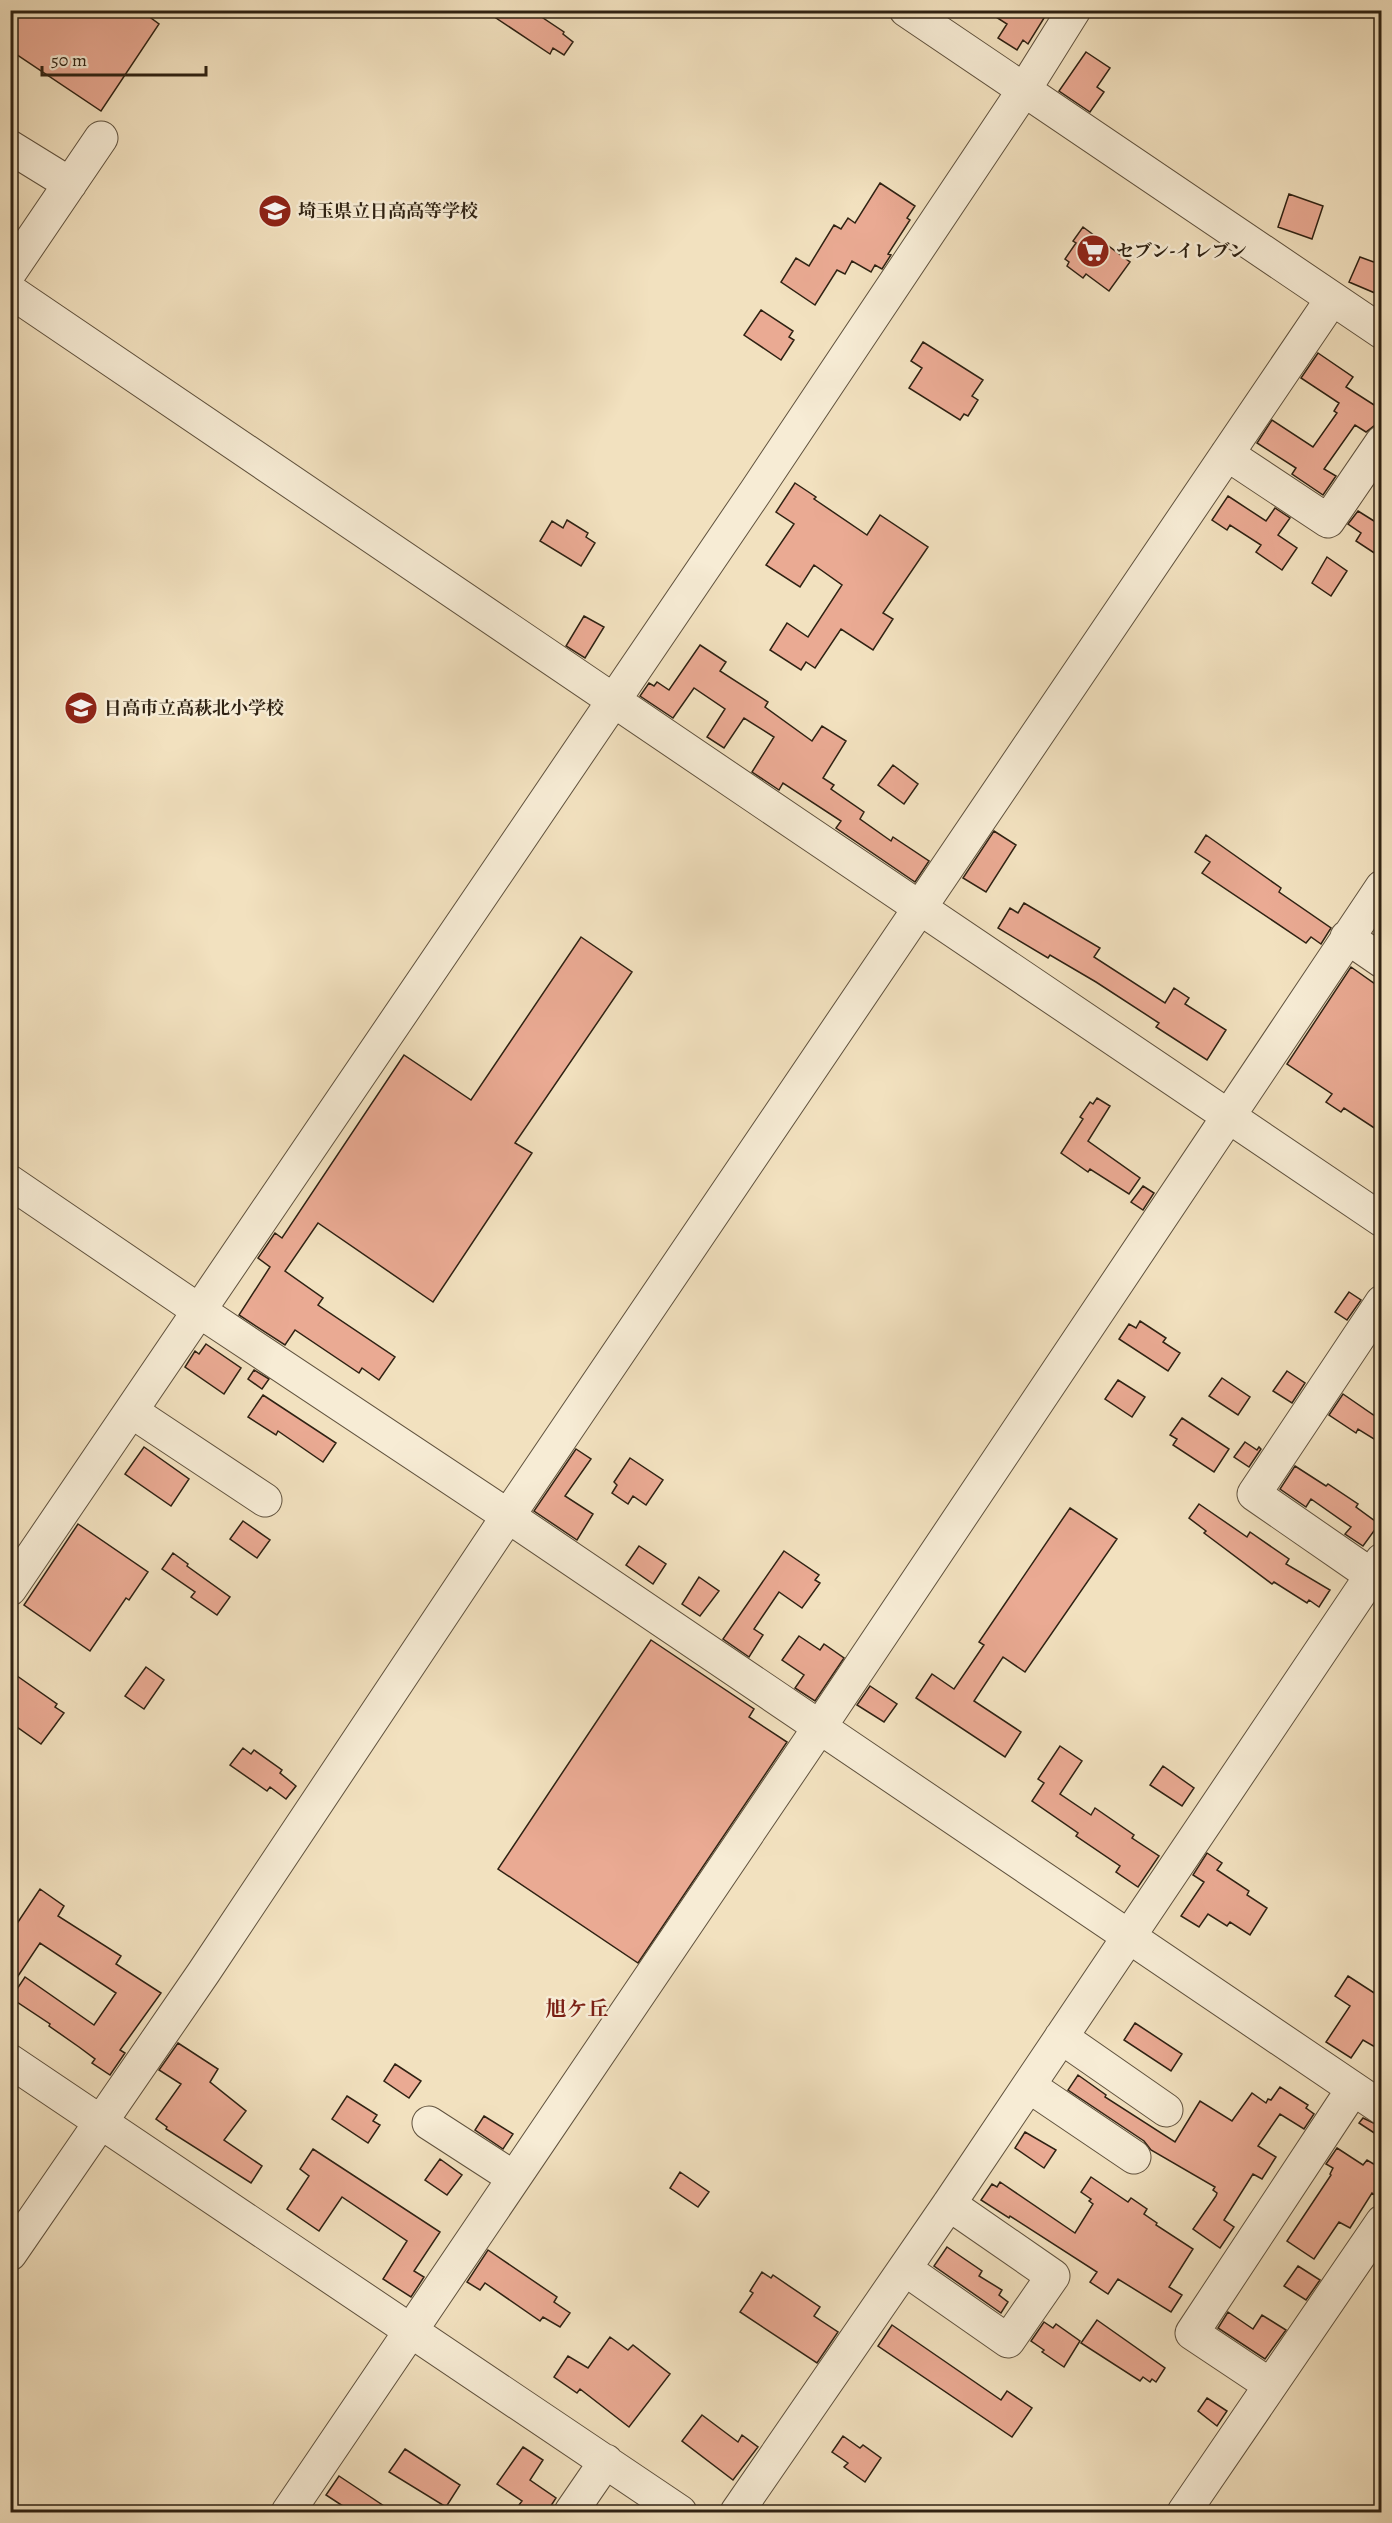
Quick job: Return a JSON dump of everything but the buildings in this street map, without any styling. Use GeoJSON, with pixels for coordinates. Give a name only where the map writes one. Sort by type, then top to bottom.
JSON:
{"type":"FeatureCollection","features":[{"type":"Feature","properties":{"kind":"street"},"geometry":{"type":"LineString","coordinates":[[906,10],[1382,333]]}},
{"type":"Feature","properties":{"kind":"street"},"geometry":{"type":"LineString","coordinates":[[10,1589],[614,702],[1024,90],[1074,10]]}},
{"type":"Feature","properties":{"kind":"street"},"geometry":{"type":"LineString","coordinates":[[10,272],[101,138]]}},
{"type":"Feature","properties":{"kind":"street"},"geometry":{"type":"LineString","coordinates":[[10,147],[70,184]]}},
{"type":"Feature","properties":{"kind":"street"},"geometry":{"type":"LineString","coordinates":[[10,291],[1382,1220]]}},
{"type":"Feature","properties":{"kind":"street"},"geometry":{"type":"LineString","coordinates":[[10,2254],[102,2122],[508,1516],[1332,299]]}},
{"type":"Feature","properties":{"kind":"street"},"geometry":{"type":"LineString","coordinates":[[1227,454],[1328,520],[1382,442]]}},
{"type":"Feature","properties":{"kind":"street"},"geometry":{"type":"LineString","coordinates":[[292,2511],[410,2331],[819,1728],[1382,887]]}},
{"type":"Feature","properties":{"kind":"street"},"geometry":{"type":"LineString","coordinates":[[1347,937],[1382,961]]}},
{"type":"Feature","properties":{"kind":"street"},"geometry":{"type":"LineString","coordinates":[[10,1182],[1382,2108]]}},
{"type":"Feature","properties":{"kind":"street"},"geometry":{"type":"LineString","coordinates":[[737,2512],[1029,2086],[1376,1568],[1254,1494],[1382,1302]]}},
{"type":"Feature","properties":{"kind":"street"},"geometry":{"type":"LineString","coordinates":[[131,1411],[265,1500]]}},
{"type":"Feature","properties":{"kind":"street"},"geometry":{"type":"LineString","coordinates":[[1061,2037],[1166,2110]]}},
{"type":"Feature","properties":{"kind":"street"},"geometry":{"type":"LineString","coordinates":[[10,2061],[680,2512]]}},
{"type":"Feature","properties":{"kind":"street"},"geometry":{"type":"LineString","coordinates":[[1029,2086],[1134,2157]]}},
{"type":"Feature","properties":{"kind":"street"},"geometry":{"type":"LineString","coordinates":[[1270,2385],[1192,2333],[1353,2089]]}},
{"type":"Feature","properties":{"kind":"street"},"geometry":{"type":"LineString","coordinates":[[429,2122],[514,2178]]}},
{"type":"Feature","properties":{"kind":"street"},"geometry":{"type":"LineString","coordinates":[[905,2269],[1008,2341],[1053,2276],[949,2204]]}},
{"type":"Feature","properties":{"kind":"street"},"geometry":{"type":"LineString","coordinates":[[1184,2512],[1382,2222]]}},
{"type":"Feature","properties":{"kind":"street"},"geometry":{"type":"LineString","coordinates":[[571,2512],[606,2461]]}},
{"type":"Feature","properties":{"kind":"place","name":"埼玉県立日高高等学校"},"geometry":{"type":"Point","coordinates":[275,211]}},
{"type":"Feature","properties":{"kind":"place","name":"セブン-イレブン"},"geometry":{"type":"Point","coordinates":[1093,251]}},
{"type":"Feature","properties":{"kind":"place","name":"日高市立高萩北小学校"},"geometry":{"type":"Point","coordinates":[81,708]}},
{"type":"Feature","properties":{"kind":"district","name":"旭ケ丘"},"geometry":{"type":"Point","coordinates":[577,2009]}}]}
